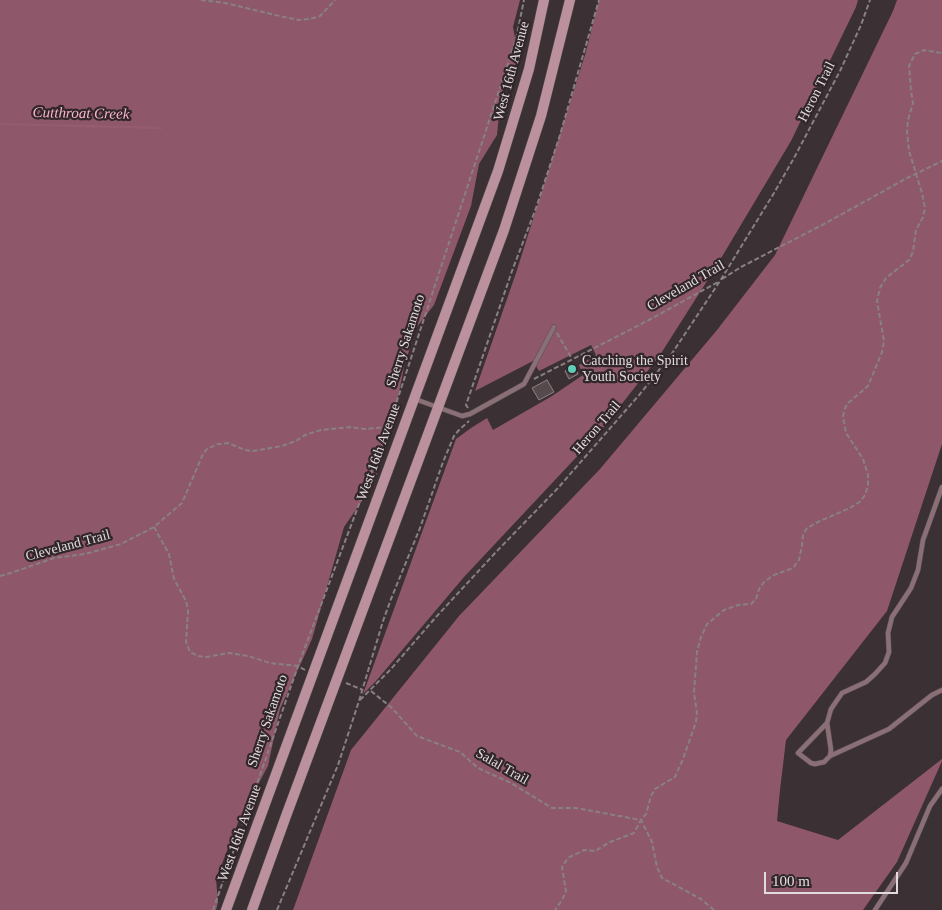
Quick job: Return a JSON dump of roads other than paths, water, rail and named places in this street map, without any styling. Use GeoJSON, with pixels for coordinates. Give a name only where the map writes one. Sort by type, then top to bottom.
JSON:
{"type":"FeatureCollection","features":[{"type":"Feature","properties":{"kind":"main road","name":"West 16th Avenue"},"geometry":{"type":"LineString","coordinates":[[226,910],[498,171],[529,69],[544,0]]}},
{"type":"Feature","properties":{"kind":"main road"},"geometry":{"type":"LineString","coordinates":[[252,910],[509,213],[541,116],[570,0]]}},
{"type":"Feature","properties":{"kind":"lane"},"geometry":{"type":"LineString","coordinates":[[414,399],[462,416],[470,414],[524,384],[554,327]]}},
{"type":"Feature","properties":{"kind":"lane"},"geometry":{"type":"LineString","coordinates":[[830,756],[827,723],[831,709],[842,693],[866,682],[885,662],[892,617],[911,588],[918,570],[924,540],[942,487]]}},
{"type":"Feature","properties":{"kind":"lane"},"geometry":{"type":"LineString","coordinates":[[827,723],[798,753],[816,764],[824,762],[830,756],[889,729],[932,694],[942,690]]}},
{"type":"Feature","properties":{"kind":"lane"},"geometry":{"type":"LineString","coordinates":[[875,910],[906,863],[930,806],[942,789]]}},
{"type":"Feature","properties":{"kind":"waterway","name":"Cutthroat Creek"},"geometry":{"type":"LineString","coordinates":[[0,124],[162,128]]}},
{"type":"Feature","properties":{"kind":"place","name":"Catching the Spirit Youth Society"},"geometry":{"type":"Point","coordinates":[572,369]}}]}
